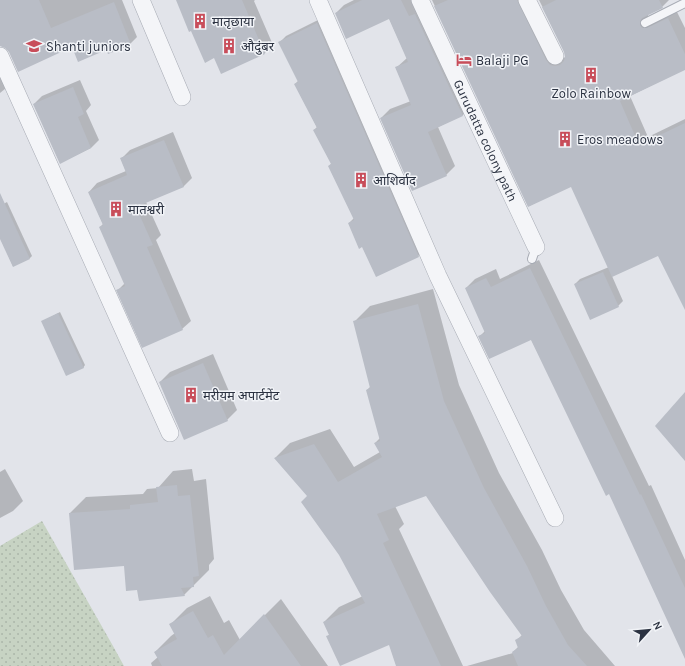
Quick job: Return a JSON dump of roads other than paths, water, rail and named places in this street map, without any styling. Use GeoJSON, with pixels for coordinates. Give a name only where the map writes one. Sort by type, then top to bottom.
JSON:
{"type":"FeatureCollection","features":[{"type":"Feature","properties":{"kind":"street"},"geometry":{"type":"LineString","coordinates":[[141,0],[182,97]]}},
{"type":"Feature","properties":{"kind":"street"},"geometry":{"type":"LineString","coordinates":[[318,0],[438,276],[555,518]]}},
{"type":"Feature","properties":{"kind":"street","name":"Gurudatta colony path"},"geometry":{"type":"LineString","coordinates":[[420,0],[534,253]]}},
{"type":"Feature","properties":{"kind":"street"},"geometry":{"type":"LineString","coordinates":[[527,0],[555,56]]}},
{"type":"Feature","properties":{"kind":"street"},"geometry":{"type":"LineString","coordinates":[[0,56],[170,433]]}},
{"type":"Feature","properties":{"kind":"lane"},"geometry":{"type":"LineString","coordinates":[[645,23],[685,3]]}},
{"type":"Feature","properties":{"kind":"place","name":"मातृछाया"},"geometry":{"type":"Point","coordinates":[200,21]}},
{"type":"Feature","properties":{"kind":"place","name":"Shanti juniors"},"geometry":{"type":"Point","coordinates":[34,46]}},
{"type":"Feature","properties":{"kind":"place","name":"औदुंबर"},"geometry":{"type":"Point","coordinates":[229,46]}},
{"type":"Feature","properties":{"kind":"place","name":"Balaji PG"},"geometry":{"type":"Point","coordinates":[464,60]}},
{"type":"Feature","properties":{"kind":"place","name":"Zolo Rainbow"},"geometry":{"type":"Point","coordinates":[591,75]}},
{"type":"Feature","properties":{"kind":"place","name":"Eros meadows"},"geometry":{"type":"Point","coordinates":[565,139]}},
{"type":"Feature","properties":{"kind":"place","name":"आशिर्वाद"},"geometry":{"type":"Point","coordinates":[361,180]}},
{"type":"Feature","properties":{"kind":"place","name":"मातश्वरी"},"geometry":{"type":"Point","coordinates":[116,209]}},
{"type":"Feature","properties":{"kind":"place","name":"मरीयम अपार्टमेंट"},"geometry":{"type":"Point","coordinates":[191,395]}}]}
